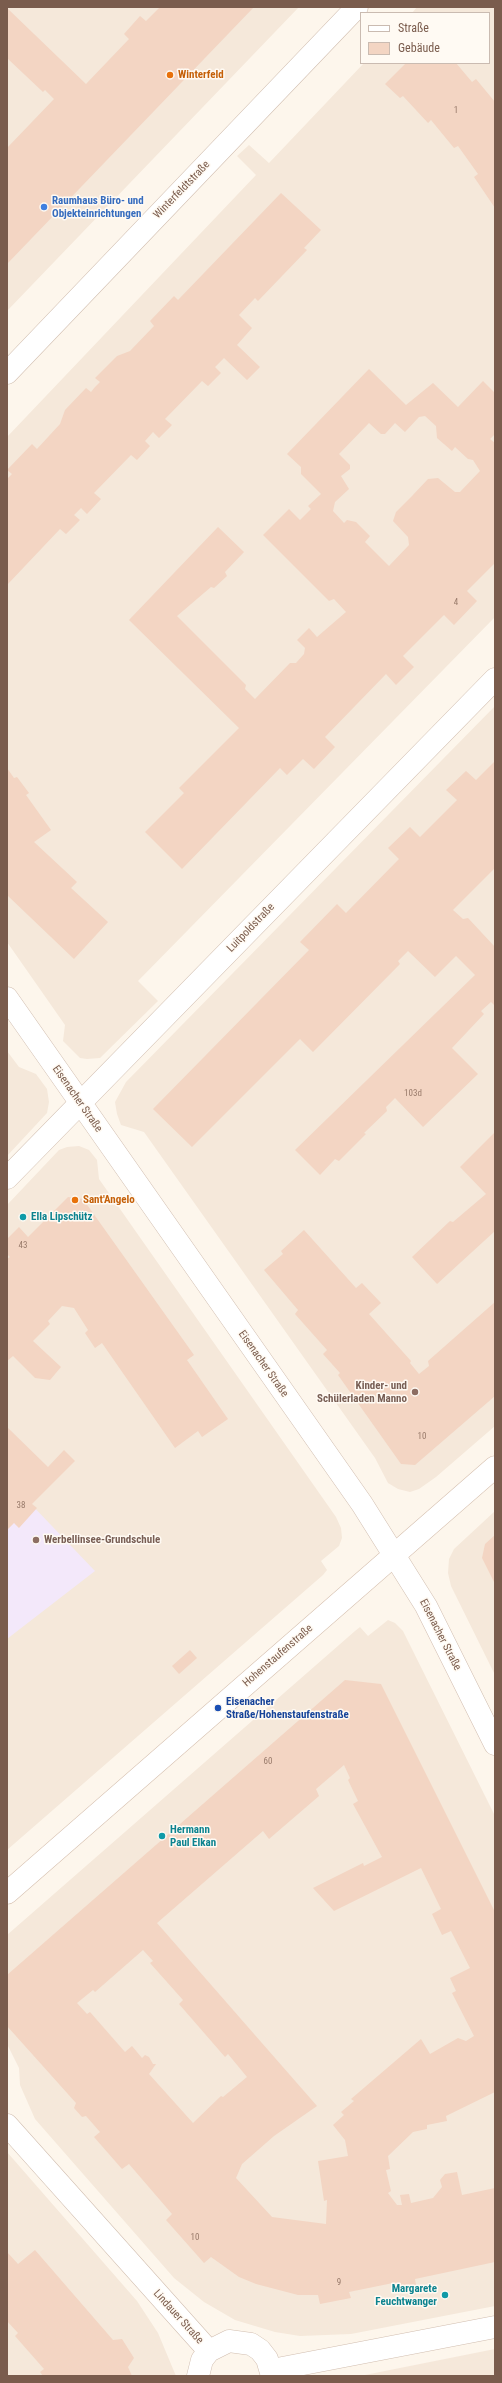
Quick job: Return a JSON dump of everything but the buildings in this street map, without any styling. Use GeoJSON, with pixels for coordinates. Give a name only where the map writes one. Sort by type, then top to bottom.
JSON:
{"type":"FeatureCollection","features":[{"type":"Feature","properties":{"kind":"street","name":"Winterfeldtstraße"},"geometry":{"type":"LineString","coordinates":[[7,373],[357,7]]}},
{"type":"Feature","properties":{"kind":"street","name":"Luitpoldstraße"},"geometry":{"type":"LineString","coordinates":[[7,1178],[495,679]]}},
{"type":"Feature","properties":{"kind":"street","name":"Eisenacher Straße"},"geometry":{"type":"LineString","coordinates":[[7,998],[354,1492],[426,1606],[495,1744]]}},
{"type":"Feature","properties":{"kind":"street","name":"Hohenstaufenstraße"},"geometry":{"type":"LineString","coordinates":[[7,1893],[495,1467]]}},
{"type":"Feature","properties":{"kind":"street","name":"Lindauer Straße"},"geometry":{"type":"LineString","coordinates":[[7,2125],[209,2351],[229,2341],[251,2344],[267,2359],[272,2373],[495,2327]]}},
{"type":"Feature","properties":{"kind":"street"},"geometry":{"type":"LineString","coordinates":[[198,2376],[202,2360],[209,2351]]}},
{"type":"Feature","properties":{"kind":"shaded area"},"geometry":{"type":"Polygon","coordinates":[[[7,7],[299,7],[7,311],[7,7]]]}},
{"type":"Feature","properties":{"kind":"shaded area"},"geometry":{"type":"Polygon","coordinates":[[[417,7],[495,8],[495,617],[138,981],[158,1001],[100,1058],[80,1058],[63,1041],[65,1025],[7,942],[7,437],[256,175],[237,156],[249,145],[269,163],[363,64],[490,64],[490,12],[413,12],[417,7]]]}},
{"type":"Feature","properties":{"kind":"shaded area"},"geometry":{"type":"Polygon","coordinates":[[[495,706],[495,1426],[436,1477],[419,1489],[410,1492],[398,1489],[388,1483],[375,1458],[144,1132],[121,1125],[115,1102],[126,1082],[495,706]]]}},
{"type":"Feature","properties":{"kind":"shaded area"},"geometry":{"type":"Polygon","coordinates":[[[7,1051],[19,1067],[36,1074],[47,1089],[49,1102],[47,1113],[7,1156],[7,1051]]]}},
{"type":"Feature","properties":{"kind":"shaded area"},"geometry":{"type":"Polygon","coordinates":[[[79,1146],[89,1150],[97,1160],[99,1179],[336,1517],[341,1528],[342,1538],[339,1546],[321,1561],[327,1570],[323,1575],[7,1850],[7,1205],[59,1150],[67,1147],[79,1146]]]}},
{"type":"Feature","properties":{"kind":"shaded area","name":"Werbellinsee-Grundschule"},"geometry":{"type":"Polygon","coordinates":[[[7,1479],[95,1571],[7,1639],[7,1479]]]}},
{"type":"Feature","properties":{"kind":"shaded area"},"geometry":{"type":"Polygon","coordinates":[[[495,1511],[495,1675],[451,1586],[448,1573],[449,1559],[454,1549],[495,1511]]]}},
{"type":"Feature","properties":{"kind":"shaded area"},"geometry":{"type":"Polygon","coordinates":[[[388,1620],[395,1623],[403,1631],[495,1816],[495,2306],[351,2334],[300,2336],[275,2332],[235,2320],[204,2302],[174,2278],[35,2119],[20,2085],[19,2068],[7,2044],[7,1935],[355,1631],[360,1627],[368,1636],[388,1620]]]}},
{"type":"Feature","properties":{"kind":"shaded area"},"geometry":{"type":"Polygon","coordinates":[[[7,2152],[137,2301],[158,2333],[176,2376],[7,2376],[7,2152]]]}},
{"type":"Feature","properties":{"kind":"shaded area"},"geometry":{"type":"Polygon","coordinates":[[[495,2349],[495,2376],[360,2376],[495,2349]]]}},
{"type":"Feature","properties":{"kind":"place","name":"Winterfeld"},"geometry":{"type":"Point","coordinates":[170,75]}},
{"type":"Feature","properties":{"kind":"place","name":"Raumhaus Büro- und Objekteinrichtungen"},"geometry":{"type":"Point","coordinates":[44,207]}},
{"type":"Feature","properties":{"kind":"place","name":"Sant'Angelo"},"geometry":{"type":"Point","coordinates":[75,1200]}},
{"type":"Feature","properties":{"kind":"place","name":"Ella Lipschütz"},"geometry":{"type":"Point","coordinates":[23,1217]}},
{"type":"Feature","properties":{"kind":"place","name":"Kinder- und Schülerladen Manno"},"geometry":{"type":"Point","coordinates":[415,1392]}},
{"type":"Feature","properties":{"kind":"place","name":"Werbellinsee-Grundschule"},"geometry":{"type":"Point","coordinates":[36,1540]}},
{"type":"Feature","properties":{"kind":"place","name":"Eisenacher Straße/Hohenstaufenstraße"},"geometry":{"type":"Point","coordinates":[218,1708]}},
{"type":"Feature","properties":{"kind":"place","name":"Hermann Paul Elkan"},"geometry":{"type":"Point","coordinates":[162,1836]}},
{"type":"Feature","properties":{"kind":"place","name":"Margarete Feuchtwanger"},"geometry":{"type":"Point","coordinates":[445,2295]}}]}
